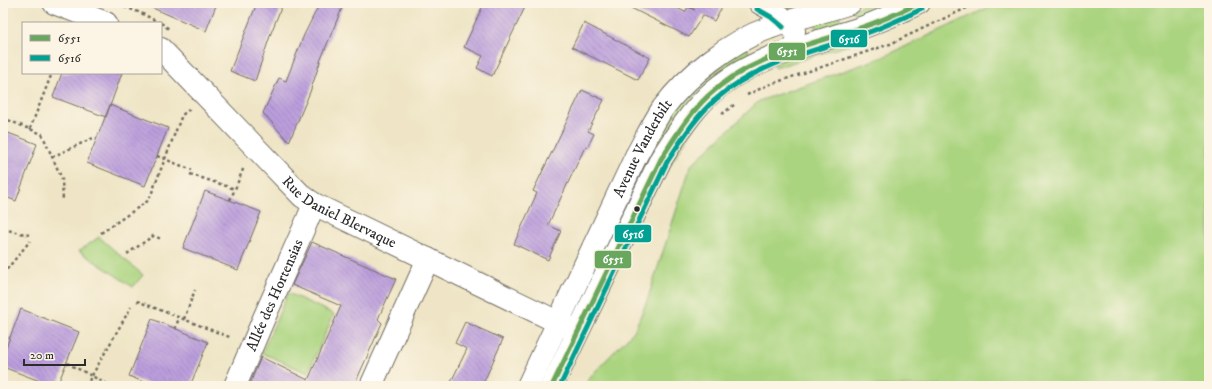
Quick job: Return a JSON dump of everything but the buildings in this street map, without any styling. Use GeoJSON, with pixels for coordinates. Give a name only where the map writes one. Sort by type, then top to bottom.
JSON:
{"type":"FeatureCollection","features":[{"type":"Feature","properties":{"kind":"street"},"geometry":{"type":"LineString","coordinates":[[54,3],[103,22]]}},
{"type":"Feature","properties":{"kind":"street"},"geometry":{"type":"LineString","coordinates":[[760,3],[775,11],[788,22],[804,46]]}},
{"type":"Feature","properties":{"kind":"street","name":"Avenue Vanderbilt"},"geometry":{"type":"LineString","coordinates":[[528,386],[636,156],[653,124],[677,92],[700,70],[721,53],[747,37],[769,27],[850,3]]}},
{"type":"Feature","properties":{"kind":"street","name":"Avenue Vanderbilt"},"geometry":{"type":"LineString","coordinates":[[552,386],[661,159],[677,133],[708,96],[739,72],[758,63],[883,20],[919,3]]}},
{"type":"Feature","properties":{"kind":"street","name":"Rue Daniel Blervaque"},"geometry":{"type":"LineString","coordinates":[[166,40],[302,196],[314,204],[578,332]]}},
{"type":"Feature","properties":{"kind":"street","name":"Allée des Hortensias"},"geometry":{"type":"LineString","coordinates":[[235,386],[314,204]]}},
{"type":"Feature","properties":{"kind":"street"},"geometry":{"type":"LineString","coordinates":[[371,386],[428,259]]}},
{"type":"Feature","properties":{"kind":"path"},"geometry":{"type":"LineString","coordinates":[[115,3],[159,22]]}},
{"type":"Feature","properties":{"kind":"path"},"geometry":{"type":"LineString","coordinates":[[743,97],[768,85],[890,44],[977,3]]}},
{"type":"Feature","properties":{"kind":"path"},"geometry":{"type":"LineString","coordinates":[[162,26],[166,40]]}},
{"type":"Feature","properties":{"kind":"path"},"geometry":{"type":"LineString","coordinates":[[30,129],[52,74]]}},
{"type":"Feature","properties":{"kind":"path"},"geometry":{"type":"LineString","coordinates":[[721,115],[737,102]]}},
{"type":"Feature","properties":{"kind":"path"},"geometry":{"type":"LineString","coordinates":[[3,113],[6,106]]}},
{"type":"Feature","properties":{"kind":"path"},"geometry":{"type":"LineString","coordinates":[[101,233],[150,200],[182,115],[193,106]]}},
{"type":"Feature","properties":{"kind":"path"},"geometry":{"type":"LineString","coordinates":[[3,118],[42,134],[62,179],[63,201]]}},
{"type":"Feature","properties":{"kind":"path"},"geometry":{"type":"LineString","coordinates":[[52,157],[93,138],[97,138]]}},
{"type":"Feature","properties":{"kind":"path"},"geometry":{"type":"LineString","coordinates":[[157,156],[192,170]]}},
{"type":"Feature","properties":{"kind":"path"},"geometry":{"type":"LineString","coordinates":[[230,200],[246,163]]}},
{"type":"Feature","properties":{"kind":"path"},"geometry":{"type":"LineString","coordinates":[[190,174],[235,189]]}},
{"type":"Feature","properties":{"kind":"path"},"geometry":{"type":"LineString","coordinates":[[3,229],[29,235]]}},
{"type":"Feature","properties":{"kind":"path"},"geometry":{"type":"LineString","coordinates":[[127,254],[153,236],[162,239]]}},
{"type":"Feature","properties":{"kind":"path"},"geometry":{"type":"LineString","coordinates":[[3,274],[30,241]]}},
{"type":"Feature","properties":{"kind":"path"},"geometry":{"type":"LineString","coordinates":[[184,319],[195,290]]}},
{"type":"Feature","properties":{"kind":"path"},"geometry":{"type":"LineString","coordinates":[[138,301],[252,346]]}},
{"type":"Feature","properties":{"kind":"path"},"geometry":{"type":"LineString","coordinates":[[86,386],[131,308]]}},
{"type":"Feature","properties":{"kind":"path"},"geometry":{"type":"LineString","coordinates":[[175,329],[179,318]]}},
{"type":"Feature","properties":{"kind":"path"},"geometry":{"type":"LineString","coordinates":[[3,336],[10,338]]}},
{"type":"Feature","properties":{"kind":"path"},"geometry":{"type":"LineString","coordinates":[[67,363],[111,386]]}},
{"type":"Feature","properties":{"kind":"green space"},"geometry":{"type":"Polygon","coordinates":[[[869,3],[905,3],[858,23],[853,9],[869,3]]]}},
{"type":"Feature","properties":{"kind":"green space"},"geometry":{"type":"Polygon","coordinates":[[[998,3],[1209,3],[1209,386],[585,386],[589,378],[634,331],[647,301],[691,165],[759,101],[883,57],[998,3]]]}},
{"type":"Feature","properties":{"kind":"green space"},"geometry":{"type":"Polygon","coordinates":[[[839,14],[843,28],[831,31],[822,31],[816,28],[814,24],[839,14]]]}},
{"type":"Feature","properties":{"kind":"green space"},"geometry":{"type":"Polygon","coordinates":[[[847,39],[849,45],[775,68],[773,63],[847,39]]]}},
{"type":"Feature","properties":{"kind":"green space"},"geometry":{"type":"Polygon","coordinates":[[[746,46],[752,58],[731,70],[599,276],[589,272],[674,104],[746,46]]]}},
{"type":"Feature","properties":{"kind":"green space"},"geometry":{"type":"Polygon","coordinates":[[[99,237],[143,275],[133,287],[79,251],[99,237]]]}},
{"type":"Feature","properties":{"kind":"green space"},"geometry":{"type":"Polygon","coordinates":[[[288,293],[334,314],[308,373],[262,353],[288,293]]]}},
{"type":"Feature","properties":{"kind":"transit line","name":"6551"},"geometry":{"type":"LineString","coordinates":[[552,386],[661,159],[683,126],[701,103],[724,83],[741,71],[760,62],[798,47],[857,29],[896,14],[919,3]]}},
{"type":"Feature","properties":{"kind":"transit line","name":"6516"},"geometry":{"type":"LineString","coordinates":[[757,9],[771,17],[783,27]]}},
{"type":"Feature","properties":{"kind":"transit line","name":"6516"},"geometry":{"type":"LineString","coordinates":[[560,386],[667,162],[701,114],[715,100],[731,88],[747,77],[765,68],[801,54],[874,30],[922,9]]}}]}
